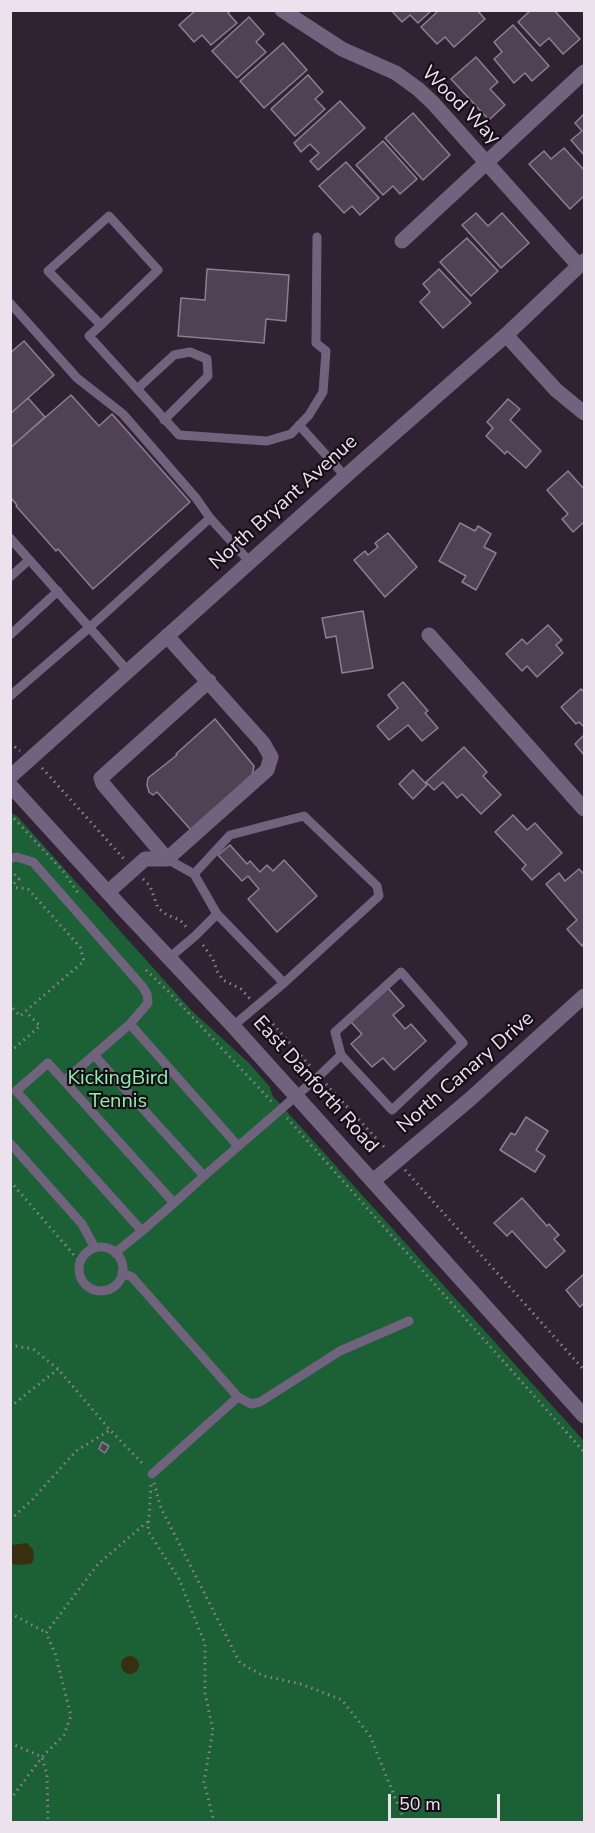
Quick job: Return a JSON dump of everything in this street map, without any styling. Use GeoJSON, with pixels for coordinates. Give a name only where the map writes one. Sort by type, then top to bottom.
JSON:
{"type":"FeatureCollection","features":[{"type":"Feature","properties":{"kind":"street","name":"Wood Way"},"geometry":{"type":"LineString","coordinates":[[282,10],[342,49],[396,73],[418,89],[582,264]]}},
{"type":"Feature","properties":{"kind":"street"},"geometry":{"type":"LineString","coordinates":[[402,241],[585,72]]}},
{"type":"Feature","properties":{"kind":"street","name":"North Bryant Avenue"},"geometry":{"type":"LineString","coordinates":[[10,777],[345,476],[506,335],[582,264]]}},
{"type":"Feature","properties":{"kind":"street"},"geometry":{"type":"LineString","coordinates":[[506,335],[556,390],[585,413]]}},
{"type":"Feature","properties":{"kind":"street"},"geometry":{"type":"LineString","coordinates":[[429,635],[585,809]]}},
{"type":"Feature","properties":{"kind":"street"},"geometry":{"type":"LineString","coordinates":[[108,892],[145,859],[167,859],[267,770],[271,757],[262,743],[167,636]]}},
{"type":"Feature","properties":{"kind":"street"},"geometry":{"type":"LineString","coordinates":[[167,859],[103,784],[101,778],[208,681]]}},
{"type":"Feature","properties":{"kind":"street","name":"East Danforth Road"},"geometry":{"type":"LineString","coordinates":[[10,785],[233,1026],[585,1416]]}},
{"type":"Feature","properties":{"kind":"street","name":"North Canary Drive"},"geometry":{"type":"LineString","coordinates":[[373,1181],[469,1100],[585,996]]}},
{"type":"Feature","properties":{"kind":"lane"},"geometry":{"type":"LineString","coordinates":[[100,325],[48,271],[109,216],[158,270],[89,336],[179,435],[267,441],[291,434],[309,415],[323,392],[326,351],[316,343],[317,237]]}},
{"type":"Feature","properties":{"kind":"lane"},"geometry":{"type":"LineString","coordinates":[[10,303],[77,378],[123,414],[250,562]]}},
{"type":"Feature","properties":{"kind":"lane"},"geometry":{"type":"LineString","coordinates":[[137,389],[174,355],[190,352],[207,359],[208,376],[165,420]]}},
{"type":"Feature","properties":{"kind":"lane"},"geometry":{"type":"LineString","coordinates":[[299,425],[345,476]]}},
{"type":"Feature","properties":{"kind":"lane"},"geometry":{"type":"LineString","coordinates":[[10,696],[210,518]]}},
{"type":"Feature","properties":{"kind":"lane"},"geometry":{"type":"LineString","coordinates":[[10,538],[128,671]]}},
{"type":"Feature","properties":{"kind":"lane"},"geometry":{"type":"LineString","coordinates":[[10,577],[29,560]]}},
{"type":"Feature","properties":{"kind":"lane"},"geometry":{"type":"LineString","coordinates":[[10,635],[58,591]]}},
{"type":"Feature","properties":{"kind":"lane"},"geometry":{"type":"LineString","coordinates":[[194,874],[230,835],[304,816],[377,886],[379,897],[233,1026]]}},
{"type":"Feature","properties":{"kind":"lane"},"geometry":{"type":"LineString","coordinates":[[10,859],[16,857],[33,862],[147,994],[148,1003],[129,1024],[64,1081]]}},
{"type":"Feature","properties":{"kind":"lane"},"geometry":{"type":"LineString","coordinates":[[167,859],[194,874],[217,914],[284,983]]}},
{"type":"Feature","properties":{"kind":"lane"},"geometry":{"type":"LineString","coordinates":[[169,958],[217,914]]}},
{"type":"Feature","properties":{"kind":"lane"},"geometry":{"type":"LineString","coordinates":[[401,972],[463,1043],[392,1110],[341,1055],[335,1032],[401,972]]}},
{"type":"Feature","properties":{"kind":"lane"},"geometry":{"type":"LineString","coordinates":[[129,1024],[238,1146]]}},
{"type":"Feature","properties":{"kind":"lane"},"geometry":{"type":"LineString","coordinates":[[94,1055],[204,1176]]}},
{"type":"Feature","properties":{"kind":"lane"},"geometry":{"type":"LineString","coordinates":[[115,1253],[341,1055]]}},
{"type":"Feature","properties":{"kind":"lane"},"geometry":{"type":"LineString","coordinates":[[142,1231],[13,1093],[48,1063],[174,1203]]}},
{"type":"Feature","properties":{"kind":"lane"},"geometry":{"type":"LineString","coordinates":[[10,1143],[82,1224],[95,1248]]}},
{"type":"Feature","properties":{"kind":"lane"},"geometry":{"type":"LineString","coordinates":[[102,1247],[115,1253],[120,1258],[122,1273],[115,1286],[109,1290],[94,1290],[83,1282],[80,1276],[80,1262],[83,1256],[95,1248],[102,1247]]}},
{"type":"Feature","properties":{"kind":"lane"},"geometry":{"type":"LineString","coordinates":[[122,1273],[132,1277],[238,1397],[251,1404],[260,1402],[340,1351],[409,1321]]}},
{"type":"Feature","properties":{"kind":"lane"},"geometry":{"type":"LineString","coordinates":[[152,1474],[238,1397]]}},
{"type":"Feature","properties":{"kind":"path"},"geometry":{"type":"LineString","coordinates":[[10,814],[63,871],[81,898]]}},
{"type":"Feature","properties":{"kind":"path"},"geometry":{"type":"LineString","coordinates":[[10,870],[19,879],[10,887]]}},
{"type":"Feature","properties":{"kind":"path"},"geometry":{"type":"LineString","coordinates":[[10,887],[28,889],[80,948],[84,961],[20,1016],[10,1005]]}},
{"type":"Feature","properties":{"kind":"path"},"geometry":{"type":"LineString","coordinates":[[140,964],[280,1110],[585,1452]]}},
{"type":"Feature","properties":{"kind":"path"},"geometry":{"type":"LineString","coordinates":[[10,1052],[40,1026],[26,1012]]}},
{"type":"Feature","properties":{"kind":"path"},"geometry":{"type":"LineString","coordinates":[[10,1181],[80,1262]]}},
{"type":"Feature","properties":{"kind":"path"},"geometry":{"type":"LineString","coordinates":[[10,1348],[16,1346],[33,1348],[58,1370],[152,1474],[161,1508],[240,1663],[264,1676],[301,1684],[342,1700],[370,1736],[405,1822]]}},
{"type":"Feature","properties":{"kind":"path"},"geometry":{"type":"LineString","coordinates":[[10,1407],[58,1370]]}},
{"type":"Feature","properties":{"kind":"path"},"geometry":{"type":"LineString","coordinates":[[10,1520],[32,1500],[76,1451],[110,1430]]}},
{"type":"Feature","properties":{"kind":"path"},"geometry":{"type":"LineString","coordinates":[[152,1474],[148,1531],[179,1579],[205,1644],[205,1693],[213,1730],[204,1782],[214,1822]]}},
{"type":"Feature","properties":{"kind":"path"},"geometry":{"type":"LineString","coordinates":[[46,1633],[98,1564],[148,1521]]}},
{"type":"Feature","properties":{"kind":"path"},"geometry":{"type":"LineString","coordinates":[[10,1613],[46,1633],[55,1653],[71,1716],[64,1735],[42,1756],[10,1800]]}},
{"type":"Feature","properties":{"kind":"path"},"geometry":{"type":"LineString","coordinates":[[10,1743],[42,1756]]}},
{"type":"Feature","properties":{"kind":"path"},"geometry":{"type":"LineString","coordinates":[[42,1756],[47,1774],[48,1822]]}},
{"type":"Feature","properties":{"kind":"green space","name":"KickingBird Tennis"},"geometry":{"type":"Polygon","coordinates":[[[11,813],[17,816],[191,1010],[249,1063],[270,1087],[272,1095],[584,1441],[584,1822],[11,1822],[11,813]]]}},
{"type":"Feature","properties":{"kind":"sand"},"geometry":{"type":"Polygon","coordinates":[[[27,1543],[33,1550],[34,1559],[31,1564],[11,1563],[11,1545],[27,1543]]]}},
{"type":"Feature","properties":{"kind":"sand"},"geometry":{"type":"Polygon","coordinates":[[[126,1656],[134,1656],[139,1661],[137,1672],[126,1674],[121,1669],[121,1661],[126,1656]]]}},
{"type":"Feature","properties":{"kind":"building"},"geometry":{"type":"Polygon","coordinates":[[[196,10],[231,10],[228,13],[237,23],[211,45],[202,35],[194,42],[179,25],[196,10]]]}},
{"type":"Feature","properties":{"kind":"building"},"geometry":{"type":"Polygon","coordinates":[[[391,10],[432,10],[418,23],[410,15],[402,22],[391,10]]]}},
{"type":"Feature","properties":{"kind":"building"},"geometry":{"type":"Polygon","coordinates":[[[439,10],[477,10],[485,19],[454,47],[445,37],[437,44],[421,27],[439,10]]]}},
{"type":"Feature","properties":{"kind":"building"},"geometry":{"type":"Polygon","coordinates":[[[531,10],[554,10],[580,39],[563,54],[549,38],[540,46],[518,22],[531,10]]]}},
{"type":"Feature","properties":{"kind":"building"},"geometry":{"type":"Polygon","coordinates":[[[249,17],[264,34],[256,42],[266,52],[237,78],[212,51],[249,17]]]}},
{"type":"Feature","properties":{"kind":"building"},"geometry":{"type":"Polygon","coordinates":[[[513,25],[549,66],[532,81],[525,73],[514,83],[494,59],[502,52],[494,42],[513,25]]]}},
{"type":"Feature","properties":{"kind":"building"},"geometry":{"type":"Polygon","coordinates":[[[283,43],[307,70],[264,108],[240,81],[283,43]]]}},
{"type":"Feature","properties":{"kind":"building"},"geometry":{"type":"Polygon","coordinates":[[[476,57],[498,82],[490,89],[505,105],[489,120],[451,79],[476,57]]]}},
{"type":"Feature","properties":{"kind":"building"},"geometry":{"type":"Polygon","coordinates":[[[308,75],[323,92],[315,99],[325,109],[295,136],[271,109],[308,75]]]}},
{"type":"Feature","properties":{"kind":"building"},"geometry":{"type":"Polygon","coordinates":[[[340,101],[365,128],[318,170],[310,161],[319,153],[310,144],[301,152],[294,143],[340,101]]]}},
{"type":"Feature","properties":{"kind":"building"},"geometry":{"type":"Polygon","coordinates":[[[413,113],[450,155],[423,180],[385,138],[413,113]]]}},
{"type":"Feature","properties":{"kind":"building"},"geometry":{"type":"Polygon","coordinates":[[[584,114],[584,155],[571,140],[582,131],[575,123],[584,114]]]}},
{"type":"Feature","properties":{"kind":"building"},"geometry":{"type":"Polygon","coordinates":[[[383,141],[417,179],[400,194],[393,186],[383,195],[356,165],[383,141]]]}},
{"type":"Feature","properties":{"kind":"building"},"geometry":{"type":"Polygon","coordinates":[[[564,148],[584,170],[584,196],[570,209],[529,164],[544,151],[551,159],[564,148]]]}},
{"type":"Feature","properties":{"kind":"building"},"geometry":{"type":"Polygon","coordinates":[[[346,162],[379,198],[360,215],[352,206],[344,213],[319,186],[346,162]]]}},
{"type":"Feature","properties":{"kind":"building"},"geometry":{"type":"Polygon","coordinates":[[[476,213],[488,226],[502,213],[529,243],[501,268],[462,225],[476,213]]]}},
{"type":"Feature","properties":{"kind":"building"},"geometry":{"type":"Polygon","coordinates":[[[467,238],[498,271],[471,296],[440,262],[467,238]]]}},
{"type":"Feature","properties":{"kind":"building"},"geometry":{"type":"Polygon","coordinates":[[[207,269],[289,275],[286,321],[266,319],[264,343],[178,336],[181,298],[205,300],[207,269]]]}},
{"type":"Feature","properties":{"kind":"building"},"geometry":{"type":"Polygon","coordinates":[[[439,269],[471,303],[443,328],[420,302],[430,292],[423,284],[439,269]]]}},
{"type":"Feature","properties":{"kind":"building"},"geometry":{"type":"Polygon","coordinates":[[[24,341],[54,375],[10,414],[10,353],[24,341]]]}},
{"type":"Feature","properties":{"kind":"building"},"geometry":{"type":"Polygon","coordinates":[[[71,395],[99,426],[112,414],[190,502],[93,589],[58,549],[56,551],[10,497],[10,448],[71,395]]]}},
{"type":"Feature","properties":{"kind":"building"},"geometry":{"type":"Polygon","coordinates":[[[28,398],[45,417],[10,448],[10,414],[28,398]]]}},
{"type":"Feature","properties":{"kind":"building"},"geometry":{"type":"Polygon","coordinates":[[[508,399],[520,409],[510,420],[541,451],[526,468],[507,451],[505,454],[486,436],[493,428],[487,422],[508,399]]]}},
{"type":"Feature","properties":{"kind":"building"},"geometry":{"type":"Polygon","coordinates":[[[568,471],[584,489],[584,522],[573,532],[562,519],[568,514],[547,490],[568,471]]]}},
{"type":"Feature","properties":{"kind":"building"},"geometry":{"type":"Polygon","coordinates":[[[460,523],[475,531],[478,526],[491,534],[484,547],[496,553],[476,590],[462,582],[466,576],[439,561],[460,523]]]}},
{"type":"Feature","properties":{"kind":"building"},"geometry":{"type":"Polygon","coordinates":[[[388,533],[417,567],[385,597],[354,560],[365,551],[368,555],[378,547],[375,543],[388,533]]]}},
{"type":"Feature","properties":{"kind":"building"},"geometry":{"type":"Polygon","coordinates":[[[363,611],[373,668],[342,673],[336,636],[326,638],[322,618],[363,611]]]}},
{"type":"Feature","properties":{"kind":"building"},"geometry":{"type":"Polygon","coordinates":[[[548,625],[562,640],[556,645],[563,653],[537,677],[527,666],[522,671],[506,654],[522,639],[527,644],[548,625]]]}},
{"type":"Feature","properties":{"kind":"building"},"geometry":{"type":"Polygon","coordinates":[[[403,682],[428,711],[425,713],[438,728],[422,741],[408,725],[389,740],[377,726],[398,708],[388,695],[403,682]]]}},
{"type":"Feature","properties":{"kind":"building"},"geometry":{"type":"Polygon","coordinates":[[[581,689],[584,692],[584,727],[579,722],[576,724],[561,707],[581,689]]]}},
{"type":"Feature","properties":{"kind":"building"},"geometry":{"type":"Polygon","coordinates":[[[215,719],[254,766],[252,776],[191,830],[157,792],[153,795],[149,792],[148,778],[177,755],[215,719]]]}},
{"type":"Feature","properties":{"kind":"building"},"geometry":{"type":"Polygon","coordinates":[[[584,735],[584,755],[575,744],[584,735]]]}},
{"type":"Feature","properties":{"kind":"building"},"geometry":{"type":"Polygon","coordinates":[[[464,747],[487,772],[483,776],[501,795],[481,814],[462,794],[457,798],[443,782],[434,790],[426,782],[464,747]]]}},
{"type":"Feature","properties":{"kind":"building"},"geometry":{"type":"Polygon","coordinates":[[[413,770],[427,785],[413,799],[399,784],[413,770]]]}},
{"type":"Feature","properties":{"kind":"building"},"geometry":{"type":"Polygon","coordinates":[[[513,815],[527,830],[535,823],[562,853],[532,880],[522,869],[526,865],[495,832],[513,815]]]}},
{"type":"Feature","properties":{"kind":"building"},"geometry":{"type":"Polygon","coordinates":[[[230,845],[247,864],[250,861],[260,872],[267,865],[273,871],[284,860],[317,896],[277,932],[248,899],[259,889],[248,876],[242,881],[218,855],[230,845]]]}},
{"type":"Feature","properties":{"kind":"building"},"geometry":{"type":"Polygon","coordinates":[[[579,869],[584,874],[584,943],[582,946],[567,929],[577,920],[546,884],[559,873],[565,881],[579,869]]]}},
{"type":"Feature","properties":{"kind":"building"},"geometry":{"type":"Polygon","coordinates":[[[388,988],[404,1006],[393,1015],[405,1029],[411,1024],[426,1041],[394,1070],[383,1058],[372,1067],[351,1044],[362,1034],[351,1022],[388,988]]]}},
{"type":"Feature","properties":{"kind":"building"},"geometry":{"type":"Polygon","coordinates":[[[526,1117],[548,1131],[536,1150],[545,1156],[535,1172],[500,1150],[511,1133],[515,1135],[526,1117]]]}},
{"type":"Feature","properties":{"kind":"building"},"geometry":{"type":"Polygon","coordinates":[[[522,1198],[547,1226],[549,1224],[559,1235],[554,1239],[565,1251],[546,1268],[512,1231],[507,1236],[494,1223],[522,1198]]]}},
{"type":"Feature","properties":{"kind":"building"},"geometry":{"type":"Polygon","coordinates":[[[584,1274],[584,1303],[580,1307],[566,1290],[584,1274]]]}},
{"type":"Feature","properties":{"kind":"building"},"geometry":{"type":"Polygon","coordinates":[[[102,1442],[109,1446],[105,1453],[99,1449],[102,1442]]]}}]}
